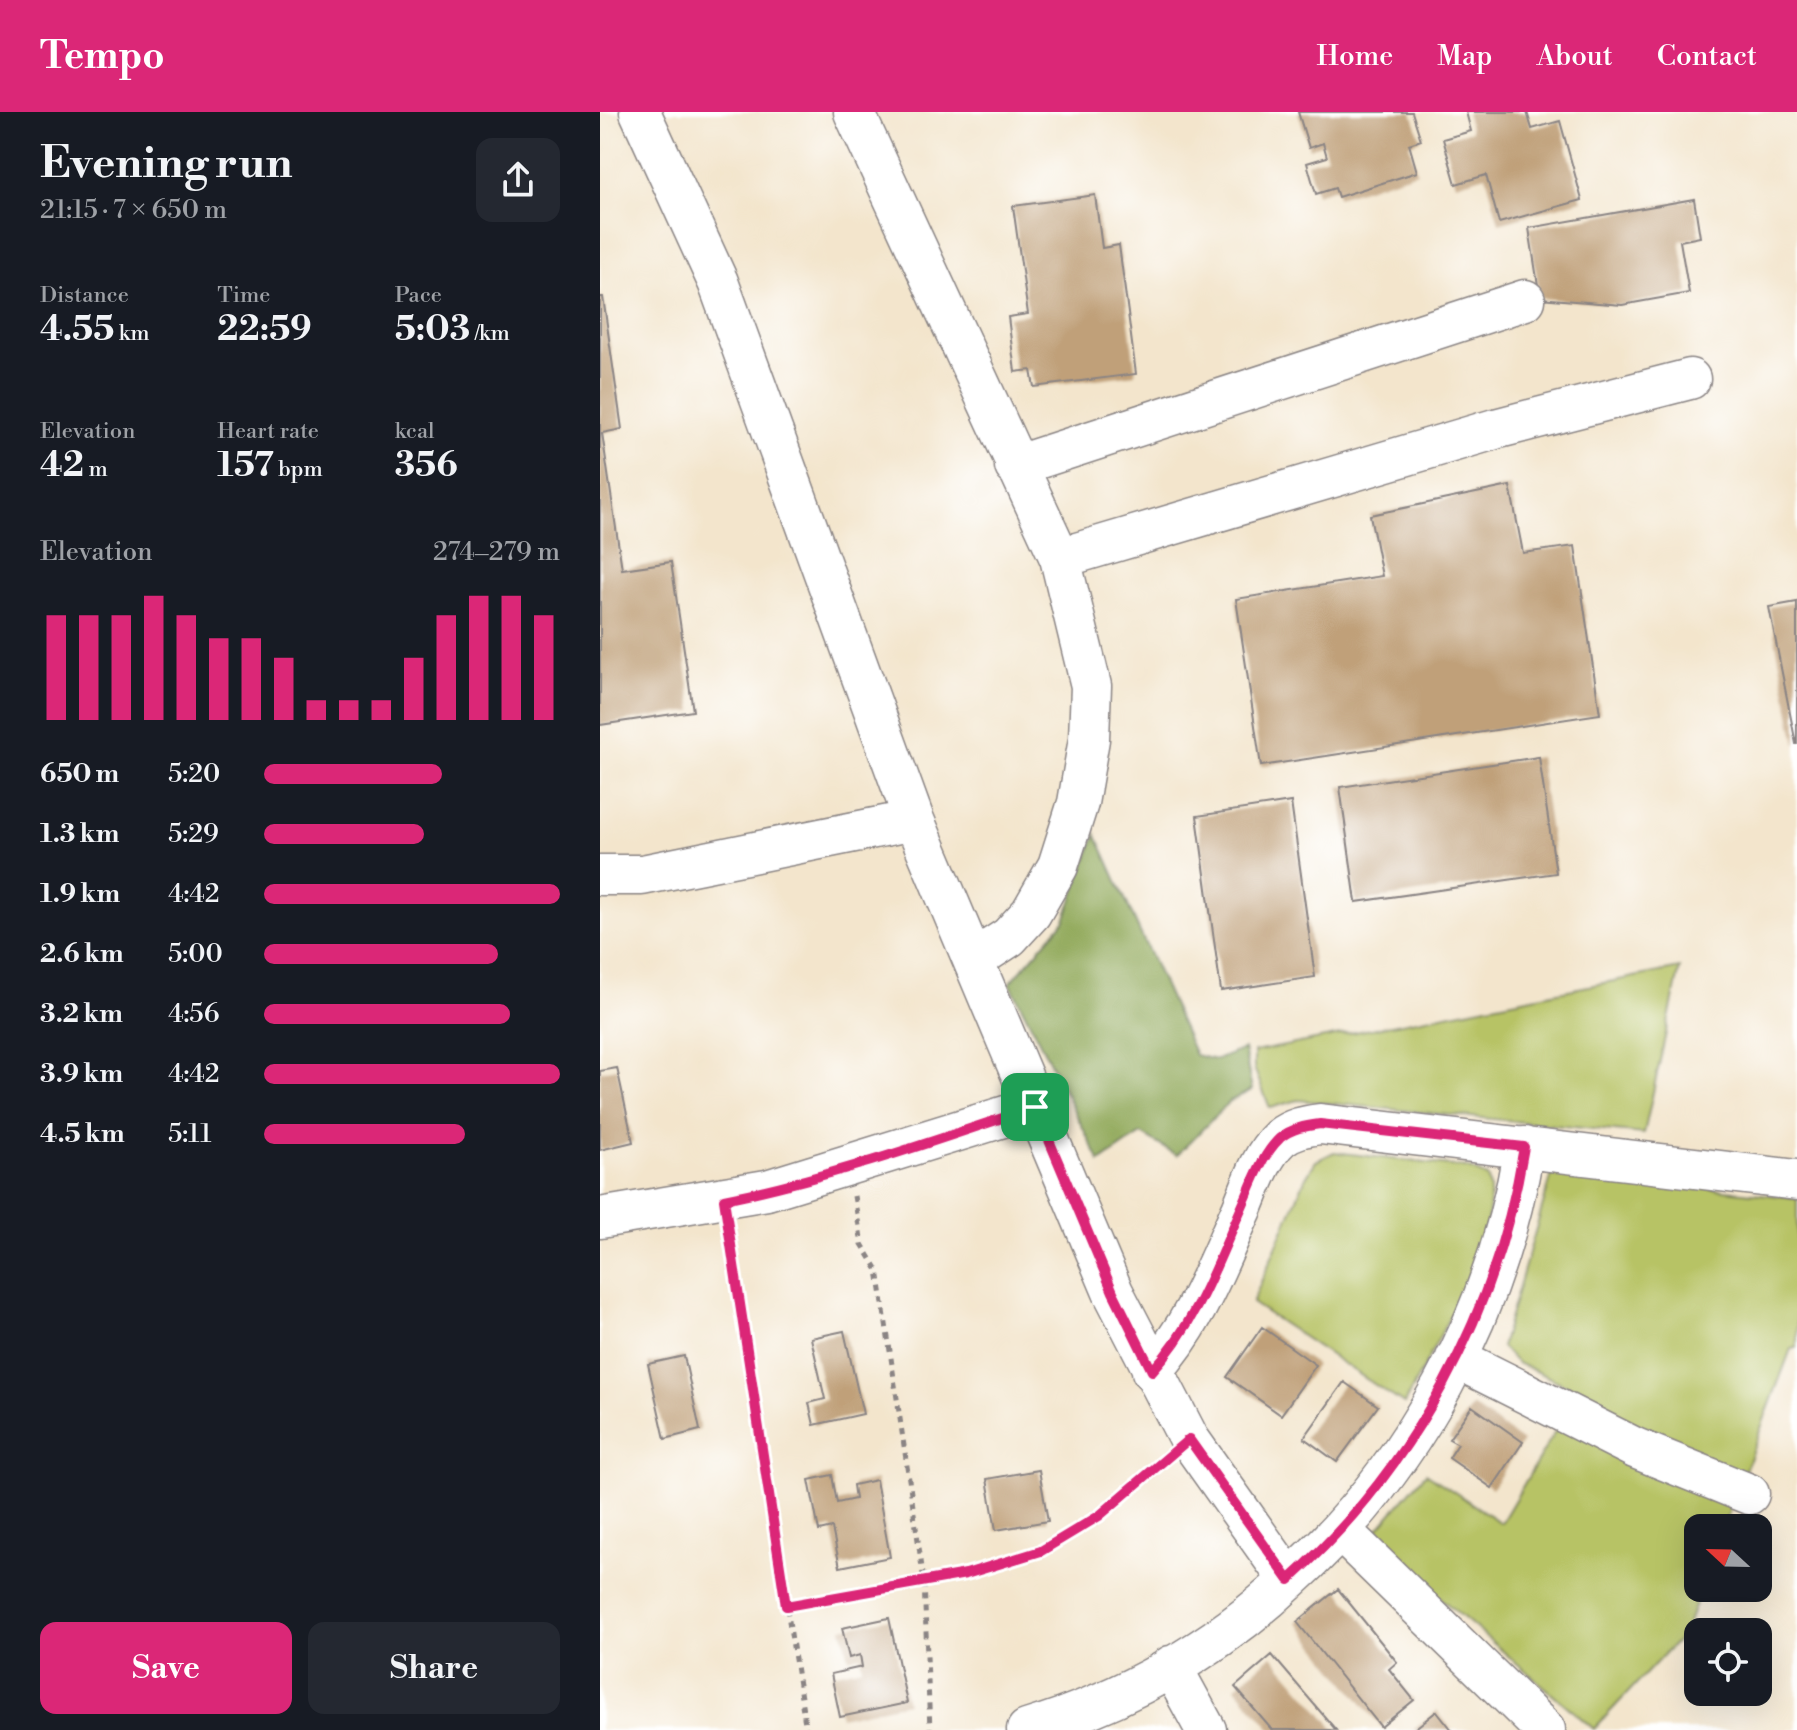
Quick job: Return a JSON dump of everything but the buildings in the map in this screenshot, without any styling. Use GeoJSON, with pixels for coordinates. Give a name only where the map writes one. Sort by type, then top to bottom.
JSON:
{"type":"FeatureCollection","features":[{"type":"Feature","properties":{"kind":"street"},"geometry":{"type":"LineString","coordinates":[[640,112],[718,282],[914,820],[1113,1292],[1189,1439],[1289,1580]]}},
{"type":"Feature","properties":{"kind":"street"},"geometry":{"type":"LineString","coordinates":[[854,112],[1060,558],[1091,686],[1089,739],[1078,803],[1058,866],[1031,913],[1009,937],[974,960]]}},
{"type":"Feature","properties":{"kind":"street"},"geometry":{"type":"LineString","coordinates":[[1015,466],[1525,300]]}},
{"type":"Feature","properties":{"kind":"street"},"geometry":{"type":"LineString","coordinates":[[1060,558],[1495,429],[1690,379]]}},
{"type":"Feature","properties":{"kind":"street"},"geometry":{"type":"LineString","coordinates":[[600,875],[642,875],[914,820]]}},
{"type":"Feature","properties":{"kind":"street"},"geometry":{"type":"LineString","coordinates":[[600,1218],[724,1199],[850,1166],[1035,1107]]}},
{"type":"Feature","properties":{"kind":"street"},"geometry":{"type":"LineString","coordinates":[[1152,1371],[1174,1347],[1201,1301],[1262,1162],[1280,1138],[1299,1127],[1320,1124],[1797,1180]]}},
{"type":"Feature","properties":{"kind":"street"},"geometry":{"type":"LineString","coordinates":[[1027,1730],[1096,1706],[1171,1666],[1234,1626],[1341,1531],[1410,1444],[1456,1358],[1498,1259],[1516,1197],[1524,1147]]}},
{"type":"Feature","properties":{"kind":"street"},"geometry":{"type":"LineString","coordinates":[[1456,1358],[1635,1448],[1749,1494]]}},
{"type":"Feature","properties":{"kind":"street"},"geometry":{"type":"LineString","coordinates":[[1341,1531],[1545,1730]]}},
{"type":"Feature","properties":{"kind":"street"},"geometry":{"type":"LineString","coordinates":[[1171,1666],[1206,1730]]}},
{"type":"Feature","properties":{"kind":"path"},"geometry":{"type":"LineString","coordinates":[[850,1166],[862,1244],[878,1270],[924,1581],[930,1730]]}},
{"type":"Feature","properties":{"kind":"path"},"geometry":{"type":"LineString","coordinates":[[724,1199],[806,1730]]}},
{"type":"Feature","properties":{"kind":"path"},"geometry":{"type":"LineString","coordinates":[[786,1606],[966,1574],[1041,1551],[1099,1516],[1189,1439]]}},
{"type":"Feature","properties":{"kind":"green space"},"geometry":{"type":"Polygon","coordinates":[[[1096,834],[1195,1055],[1216,1060],[1244,1049],[1252,1090],[1230,1101],[1177,1155],[1141,1134],[1100,1162],[1010,983],[1065,920],[1096,834]]]}},
{"type":"Feature","properties":{"kind":"green space"},"geometry":{"type":"Polygon","coordinates":[[[1680,968],[1644,1134],[1298,1100],[1270,1108],[1254,1068],[1254,1052],[1680,968]]]}},
{"type":"Feature","properties":{"kind":"green space"},"geometry":{"type":"Polygon","coordinates":[[[1334,1152],[1467,1168],[1487,1177],[1490,1199],[1476,1258],[1404,1404],[1252,1303],[1306,1177],[1316,1161],[1334,1152]]]}},
{"type":"Feature","properties":{"kind":"green space"},"geometry":{"type":"Polygon","coordinates":[[[1553,1171],[1797,1198],[1797,1348],[1791,1349],[1728,1514],[1684,1514],[1684,1602],[1696,1602],[1690,1618],[1684,1618],[1684,1633],[1594,1729],[1370,1538],[1426,1473],[1501,1523],[1579,1391],[1517,1363],[1501,1347],[1553,1171]]]}},
{"type":"Feature","properties":{"kind":"route"},"geometry":{"type":"LineString","coordinates":[[1035,1107],[1113,1292],[1152,1371],[1174,1347],[1201,1301],[1262,1162],[1280,1138],[1299,1127],[1320,1124],[1524,1147],[1516,1197],[1498,1259],[1472,1327],[1439,1391],[1410,1444],[1366,1503],[1330,1543],[1289,1580],[1225,1494],[1189,1439],[1099,1516],[1041,1551],[966,1574],[786,1606],[724,1199],[767,1190],[899,1152],[1035,1107]]}}]}
